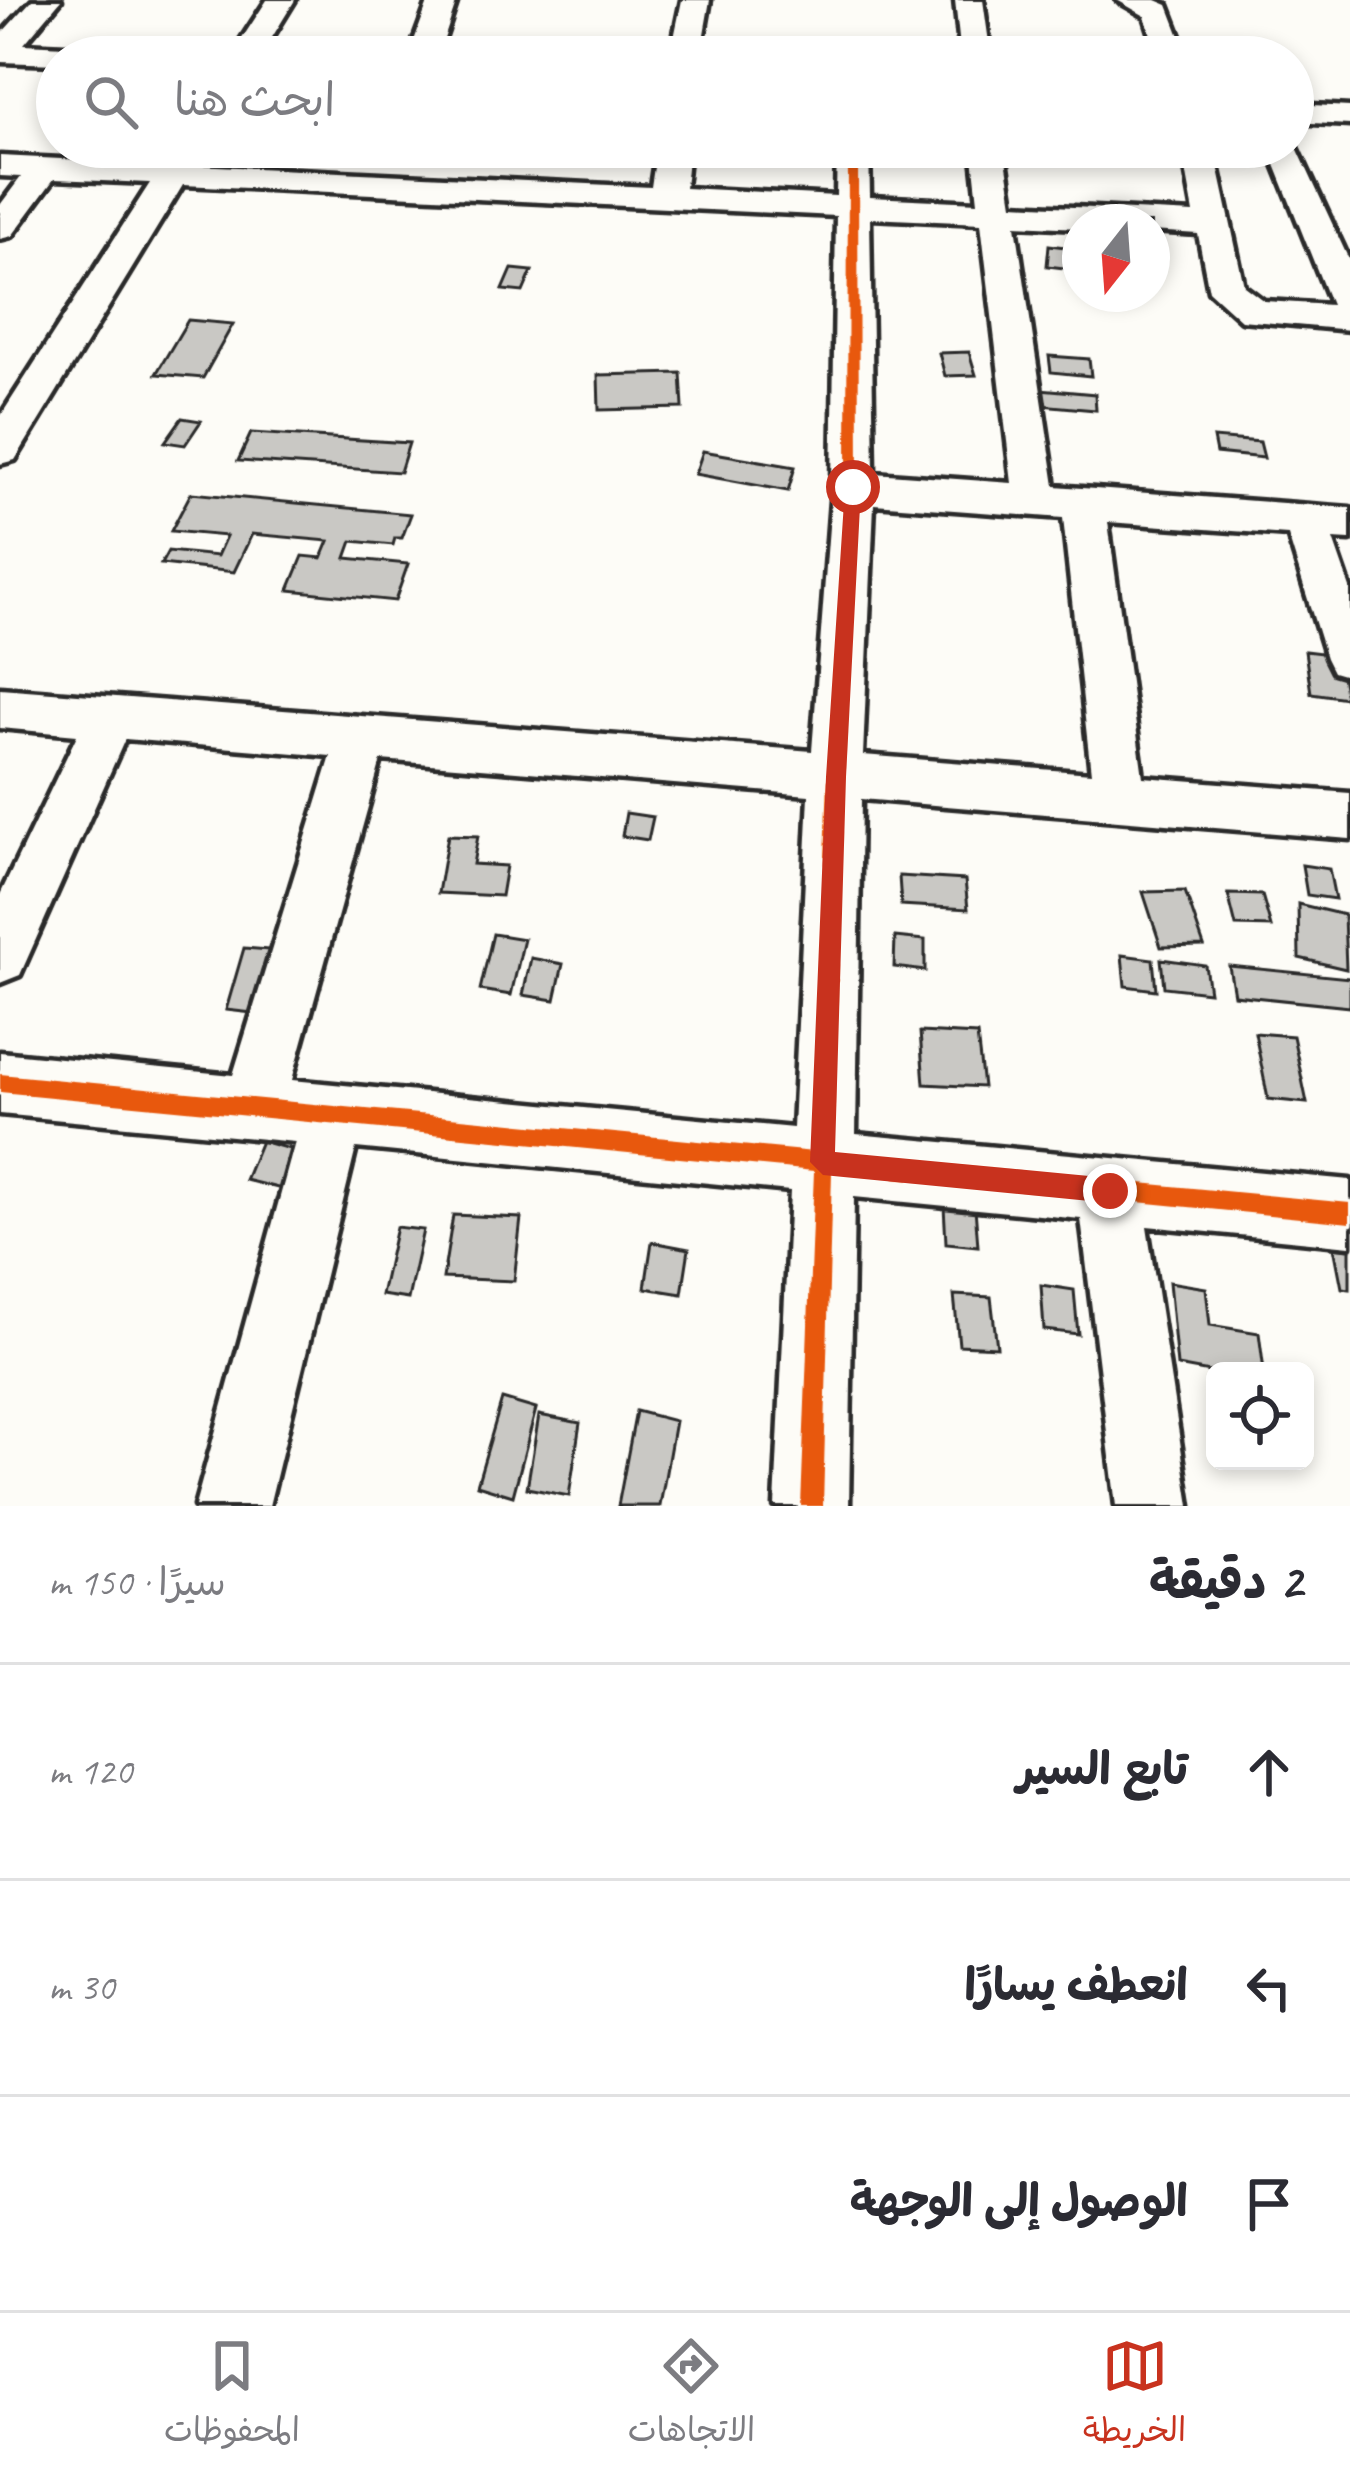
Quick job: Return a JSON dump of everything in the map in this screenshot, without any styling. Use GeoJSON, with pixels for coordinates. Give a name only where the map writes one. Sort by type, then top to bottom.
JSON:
{"type":"FeatureCollection","features":[{"type":"Feature","properties":{"kind":"street"},"geometry":{"type":"LineString","coordinates":[[0,52],[47,0]]}},
{"type":"Feature","properties":{"kind":"street"},"geometry":{"type":"LineString","coordinates":[[258,36],[281,0]]}},
{"type":"Feature","properties":{"kind":"street"},"geometry":{"type":"LineString","coordinates":[[430,36],[443,0]]}},
{"type":"Feature","properties":{"kind":"street"},"geometry":{"type":"LineString","coordinates":[[689,36],[695,0]]}},
{"type":"Feature","properties":{"kind":"street"},"geometry":{"type":"LineString","coordinates":[[969,0],[973,36]]}},
{"type":"Feature","properties":{"kind":"street"},"geometry":{"type":"LineString","coordinates":[[1131,0],[1158,11],[1166,36]]}},
{"type":"Feature","properties":{"kind":"street"},"geometry":{"type":"LineString","coordinates":[[0,52],[36,54]]}},
{"type":"Feature","properties":{"kind":"street"},"geometry":{"type":"LineString","coordinates":[[1314,114],[1350,116]]}},
{"type":"Feature","properties":{"kind":"street"},"geometry":{"type":"LineString","coordinates":[[0,166],[36,168]]}},
{"type":"Feature","properties":{"kind":"street"},"geometry":{"type":"LineString","coordinates":[[0,229],[45,168]]}},
{"type":"Feature","properties":{"kind":"street"},"geometry":{"type":"LineString","coordinates":[[2,444],[177,168]]}},
{"type":"Feature","properties":{"kind":"street"},"geometry":{"type":"LineString","coordinates":[[246,168],[375,182],[1216,224]]}},
{"type":"Feature","properties":{"kind":"street"},"geometry":{"type":"LineString","coordinates":[[375,182],[380,168]]}},
{"type":"Feature","properties":{"kind":"street"},"geometry":{"type":"LineString","coordinates":[[667,197],[670,168]]}},
{"type":"Feature","properties":{"kind":"street"},"geometry":{"type":"LineString","coordinates":[[812,1506],[836,777],[853,487],[854,168]]}},
{"type":"Feature","properties":{"kind":"street"},"geometry":{"type":"LineString","coordinates":[[991,168],[1036,503]]}},
{"type":"Feature","properties":{"kind":"street"},"geometry":{"type":"LineString","coordinates":[[1203,168],[1227,292],[1254,312],[1350,318]]}},
{"type":"Feature","properties":{"kind":"street"},"geometry":{"type":"LineString","coordinates":[[1296,168],[1334,235],[1350,304]]}},
{"type":"Feature","properties":{"kind":"street"},"geometry":{"type":"LineString","coordinates":[[853,487],[1328,524],[1350,658]]}},
{"type":"Feature","properties":{"kind":"street"},"geometry":{"type":"LineString","coordinates":[[1084,507],[1120,798]]}},
{"type":"Feature","properties":{"kind":"street"},"geometry":{"type":"LineString","coordinates":[[0,708],[1350,816]]}},
{"type":"Feature","properties":{"kind":"street"},"geometry":{"type":"LineString","coordinates":[[0,956],[111,716]]}},
{"type":"Feature","properties":{"kind":"street"},"geometry":{"type":"LineString","coordinates":[[253,1109],[362,738]]}},
{"type":"Feature","properties":{"kind":"street"},"geometry":{"type":"LineString","coordinates":[[0,1083],[1350,1214]]}},
{"type":"Feature","properties":{"kind":"street"},"geometry":{"type":"LineString","coordinates":[[232,1506],[333,1116]]}},
{"type":"Feature","properties":{"kind":"street"},"geometry":{"type":"LineString","coordinates":[[1110,1191],[1153,1506]]}},
{"type":"Feature","properties":{"kind":"building"},"geometry":{"type":"Polygon","coordinates":[[[1049,245],[1062,247],[1062,268],[1047,266],[1049,245]]]}},
{"type":"Feature","properties":{"kind":"building"},"geometry":{"type":"Polygon","coordinates":[[[512,269],[532,271],[523,292],[503,290],[512,269]]]}},
{"type":"Feature","properties":{"kind":"building"},"geometry":{"type":"Polygon","coordinates":[[[188,320],[233,324],[203,378],[156,374],[188,320]]]}},
{"type":"Feature","properties":{"kind":"building"},"geometry":{"type":"Polygon","coordinates":[[[969,352],[976,375],[945,376],[939,353],[969,352]]]}},
{"type":"Feature","properties":{"kind":"building"},"geometry":{"type":"Polygon","coordinates":[[[1049,356],[1089,359],[1091,376],[1051,372],[1049,356]]]}},
{"type":"Feature","properties":{"kind":"building"},"geometry":{"type":"Polygon","coordinates":[[[681,373],[683,408],[599,410],[598,375],[681,373]]]}},
{"type":"Feature","properties":{"kind":"building"},"geometry":{"type":"Polygon","coordinates":[[[1040,389],[1095,394],[1096,410],[1040,405],[1040,389]]]}},
{"type":"Feature","properties":{"kind":"building"},"geometry":{"type":"Polygon","coordinates":[[[182,418],[201,421],[185,445],[165,442],[182,418]]]}},
{"type":"Feature","properties":{"kind":"building"},"geometry":{"type":"Polygon","coordinates":[[[251,433],[409,443],[400,472],[238,461],[251,433]]]}},
{"type":"Feature","properties":{"kind":"building"},"geometry":{"type":"Polygon","coordinates":[[[1213,438],[1260,442],[1264,458],[1216,453],[1213,438]]]}},
{"type":"Feature","properties":{"kind":"building"},"geometry":{"type":"Polygon","coordinates":[[[703,451],[795,467],[788,491],[695,474],[703,451]]]}},
{"type":"Feature","properties":{"kind":"building"},"geometry":{"type":"Polygon","coordinates":[[[191,493],[411,514],[402,538],[395,538],[393,545],[352,541],[346,558],[408,564],[395,601],[289,590],[303,556],[322,558],[329,541],[252,534],[234,572],[161,564],[168,551],[217,556],[226,536],[171,531],[191,493]]]}},
{"type":"Feature","properties":{"kind":"building"},"geometry":{"type":"Polygon","coordinates":[[[1305,651],[1338,655],[1346,698],[1311,693],[1305,651]]]}},
{"type":"Feature","properties":{"kind":"building"},"geometry":{"type":"Polygon","coordinates":[[[626,813],[653,817],[648,840],[622,836],[626,813]]]}},
{"type":"Feature","properties":{"kind":"building"},"geometry":{"type":"Polygon","coordinates":[[[448,835],[478,836],[473,864],[506,866],[501,896],[438,893],[448,835]]]}},
{"type":"Feature","properties":{"kind":"building"},"geometry":{"type":"Polygon","coordinates":[[[1302,865],[1329,869],[1335,899],[1307,895],[1302,865]]]}},
{"type":"Feature","properties":{"kind":"building"},"geometry":{"type":"Polygon","coordinates":[[[899,876],[965,880],[968,909],[901,905],[899,876]]]}},
{"type":"Feature","properties":{"kind":"building"},"geometry":{"type":"Polygon","coordinates":[[[1185,891],[1204,946],[1161,947],[1143,892],[1185,891]]]}},
{"type":"Feature","properties":{"kind":"building"},"geometry":{"type":"Polygon","coordinates":[[[1228,894],[1262,895],[1271,927],[1236,926],[1228,894]]]}},
{"type":"Feature","properties":{"kind":"building"},"geometry":{"type":"Polygon","coordinates":[[[1298,904],[1344,915],[1346,969],[1299,958],[1298,904]]]}},
{"type":"Feature","properties":{"kind":"building"},"geometry":{"type":"Polygon","coordinates":[[[493,934],[524,939],[511,995],[480,990],[493,934]]]}},
{"type":"Feature","properties":{"kind":"building"},"geometry":{"type":"Polygon","coordinates":[[[895,937],[925,940],[925,971],[894,967],[895,937]]]}},
{"type":"Feature","properties":{"kind":"building"},"geometry":{"type":"Polygon","coordinates":[[[244,948],[270,950],[253,1013],[226,1010],[244,948]]]}},
{"type":"Feature","properties":{"kind":"building"},"geometry":{"type":"Polygon","coordinates":[[[1122,955],[1153,959],[1156,990],[1125,986],[1122,955]]]}},
{"type":"Feature","properties":{"kind":"building"},"geometry":{"type":"Polygon","coordinates":[[[531,958],[563,964],[555,1000],[523,995],[531,958]]]}},
{"type":"Feature","properties":{"kind":"building"},"geometry":{"type":"Polygon","coordinates":[[[1161,959],[1205,965],[1209,992],[1164,987],[1161,959]]]}},
{"type":"Feature","properties":{"kind":"building"},"geometry":{"type":"Polygon","coordinates":[[[1229,966],[1350,978],[1350,1007],[1234,995],[1229,966]]]}},
{"type":"Feature","properties":{"kind":"building"},"geometry":{"type":"Polygon","coordinates":[[[920,1032],[977,1035],[983,1087],[924,1084],[920,1032]]]}},
{"type":"Feature","properties":{"kind":"building"},"geometry":{"type":"Polygon","coordinates":[[[1255,1033],[1293,1036],[1307,1103],[1268,1099],[1255,1033]]]}},
{"type":"Feature","properties":{"kind":"building"},"geometry":{"type":"Polygon","coordinates":[[[261,1141],[297,1151],[282,1189],[245,1180],[261,1141]]]}},
{"type":"Feature","properties":{"kind":"building"},"geometry":{"type":"Polygon","coordinates":[[[944,1206],[975,1208],[978,1246],[946,1243],[944,1206]]]}},
{"type":"Feature","properties":{"kind":"building"},"geometry":{"type":"Polygon","coordinates":[[[453,1215],[521,1218],[514,1281],[443,1278],[453,1215]]]}},
{"type":"Feature","properties":{"kind":"building"},"geometry":{"type":"Polygon","coordinates":[[[396,1227],[423,1230],[408,1299],[381,1295],[396,1227]]]}},
{"type":"Feature","properties":{"kind":"building"},"geometry":{"type":"Polygon","coordinates":[[[652,1242],[689,1249],[682,1294],[645,1288],[652,1242]]]}},
{"type":"Feature","properties":{"kind":"building"},"geometry":{"type":"Polygon","coordinates":[[[1334,1247],[1350,1249],[1350,1289],[1342,1288],[1334,1247]]]}},
{"type":"Feature","properties":{"kind":"building"},"geometry":{"type":"Polygon","coordinates":[[[1169,1282],[1206,1288],[1210,1325],[1259,1333],[1263,1362],[1206,1362],[1206,1371],[1177,1366],[1169,1282]]]}},
{"type":"Feature","properties":{"kind":"building"},"geometry":{"type":"Polygon","coordinates":[[[1041,1285],[1074,1290],[1078,1334],[1044,1330],[1041,1285]]]}},
{"type":"Feature","properties":{"kind":"building"},"geometry":{"type":"Polygon","coordinates":[[[954,1295],[991,1297],[997,1347],[959,1345],[954,1295]]]}},
{"type":"Feature","properties":{"kind":"building"},"geometry":{"type":"Polygon","coordinates":[[[502,1399],[536,1409],[513,1496],[477,1485],[502,1399]]]}},
{"type":"Feature","properties":{"kind":"building"},"geometry":{"type":"Polygon","coordinates":[[[636,1411],[675,1421],[660,1506],[618,1506],[636,1411]]]}},
{"type":"Feature","properties":{"kind":"building"},"geometry":{"type":"Polygon","coordinates":[[[539,1415],[580,1423],[569,1496],[527,1488],[539,1415]]]}},
{"type":"Feature","properties":{"kind":"cycle path"},"geometry":{"type":"LineString","coordinates":[[812,1506],[836,777],[853,487],[853,168]]}},
{"type":"Feature","properties":{"kind":"cycle path"},"geometry":{"type":"LineString","coordinates":[[0,1083],[1350,1213]]}},
{"type":"Feature","properties":{"kind":"route"},"geometry":{"type":"LineString","coordinates":[[853,487],[836,777],[823,1162],[1110,1191]]}}]}
